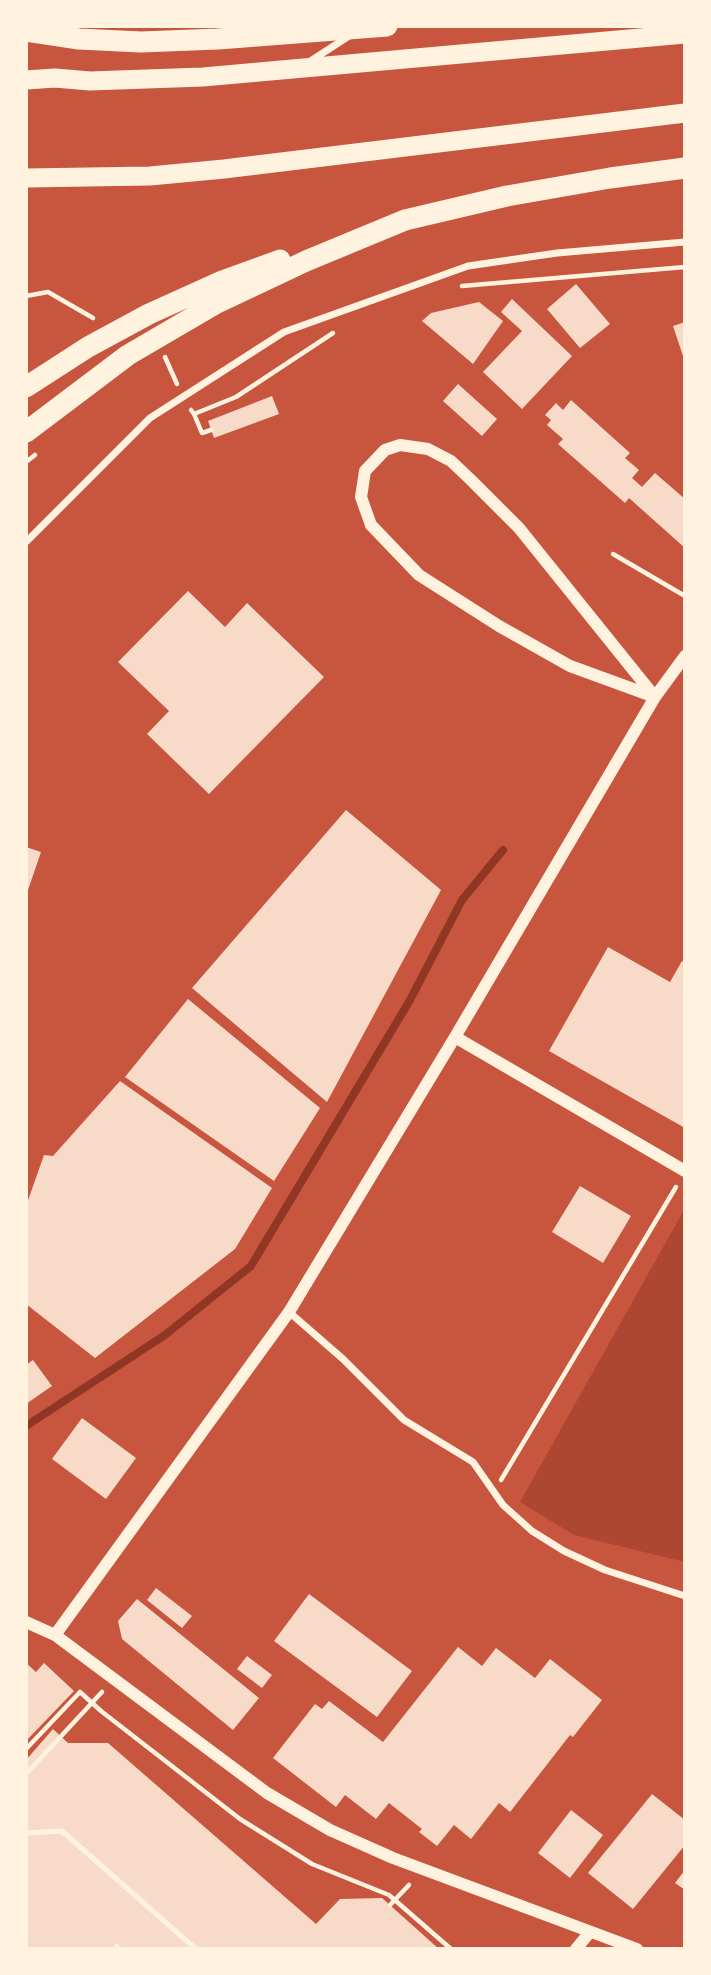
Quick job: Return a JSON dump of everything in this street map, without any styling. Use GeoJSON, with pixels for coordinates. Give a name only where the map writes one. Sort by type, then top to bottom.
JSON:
{"type":"FeatureCollection","features":[{"type":"Feature","properties":{"kind":"highway"},"geometry":{"type":"LineString","coordinates":[[26,32],[79,40],[141,42],[218,40],[387,26]]}},
{"type":"Feature","properties":{"kind":"highway"},"geometry":{"type":"LineString","coordinates":[[26,80],[203,77],[685,33]]}},
{"type":"Feature","properties":{"kind":"highway"},"geometry":{"type":"LineString","coordinates":[[26,178],[150,176],[224,169],[685,113]]}},
{"type":"Feature","properties":{"kind":"highway"},"geometry":{"type":"LineString","coordinates":[[26,387],[100,340],[149,314],[222,281],[306,249],[405,220],[507,196],[610,178],[685,169]]}},
{"type":"Feature","properties":{"kind":"highway"},"geometry":{"type":"LineString","coordinates":[[26,432],[128,355],[217,303],[306,261],[405,220]]}},
{"type":"Feature","properties":{"kind":"street"},"geometry":{"type":"LineString","coordinates":[[300,68],[364,26]]}},
{"type":"Feature","properties":{"kind":"street"},"geometry":{"type":"LineString","coordinates":[[26,542],[149,418],[284,332],[468,266],[557,253],[685,242]]}},
{"type":"Feature","properties":{"kind":"street"},"geometry":{"type":"LineString","coordinates":[[400,445],[428,449],[451,461],[519,528],[655,697],[570,666],[419,576],[371,526],[361,497],[365,471],[385,450],[400,445]]}},
{"type":"Feature","properties":{"kind":"street"},"geometry":{"type":"LineString","coordinates":[[55,1635],[289,1312],[655,697],[685,656]]}},
{"type":"Feature","properties":{"kind":"street"},"geometry":{"type":"LineString","coordinates":[[455,1037],[685,1171]]}},
{"type":"Feature","properties":{"kind":"street"},"geometry":{"type":"LineString","coordinates":[[289,1312],[343,1359],[404,1420],[472,1462],[503,1505],[532,1531],[564,1551],[605,1570],[685,1596]]}},
{"type":"Feature","properties":{"kind":"street"},"geometry":{"type":"LineString","coordinates":[[26,1622],[55,1635],[267,1793],[330,1830],[393,1858],[637,1949]]}},
{"type":"Feature","properties":{"kind":"street"},"geometry":{"type":"LineString","coordinates":[[576,1949],[590,1932]]}},
{"type":"Feature","properties":{"kind":"lane"},"geometry":{"type":"LineString","coordinates":[[26,1833],[62,1831],[196,1949]]}},
{"type":"Feature","properties":{"kind":"path"},"geometry":{"type":"LineString","coordinates":[[455,287],[685,267]]}},
{"type":"Feature","properties":{"kind":"path"},"geometry":{"type":"LineString","coordinates":[[194,414],[236,397],[337,331]]}},
{"type":"Feature","properties":{"kind":"path"},"geometry":{"type":"LineString","coordinates":[[165,357],[182,397],[194,414],[202,433],[211,430]]}},
{"type":"Feature","properties":{"kind":"path"},"geometry":{"type":"LineString","coordinates":[[26,462],[37,453]]}},
{"type":"Feature","properties":{"kind":"path"},"geometry":{"type":"LineString","coordinates":[[613,554],[685,596]]}},
{"type":"Feature","properties":{"kind":"path"},"geometry":{"type":"LineString","coordinates":[[494,1492],[678,1185]]}},
{"type":"Feature","properties":{"kind":"path"},"geometry":{"type":"LineString","coordinates":[[26,1774],[104,1689]]}},
{"type":"Feature","properties":{"kind":"path"},"geometry":{"type":"LineString","coordinates":[[26,1749],[80,1692],[240,1819],[312,1864],[389,1895],[451,1949]]}},
{"type":"Feature","properties":{"kind":"path"},"geometry":{"type":"LineString","coordinates":[[390,1905],[410,1885]]}},
{"type":"Feature","properties":{"kind":"shaded area"},"geometry":{"type":"Polygon","coordinates":[[[684,1210],[685,1562],[574,1535],[520,1502],[684,1210]]]}},
{"type":"Feature","properties":{"kind":"building"},"geometry":{"type":"Polygon","coordinates":[[[576,284],[610,324],[580,348],[547,309],[576,284]]]}},
{"type":"Feature","properties":{"kind":"building"},"geometry":{"type":"Polygon","coordinates":[[[512,299],[572,356],[522,409],[483,372],[522,331],[501,312],[512,299]]]}},
{"type":"Feature","properties":{"kind":"building"},"geometry":{"type":"Polygon","coordinates":[[[479,302],[503,321],[473,364],[422,321],[431,313],[479,302]]]}},
{"type":"Feature","properties":{"kind":"building"},"geometry":{"type":"Polygon","coordinates":[[[685,322],[685,359],[684,359],[673,326],[685,322]]]}},
{"type":"Feature","properties":{"kind":"building"},"geometry":{"type":"Polygon","coordinates":[[[458,384],[497,419],[482,436],[443,401],[458,384]]]}},
{"type":"Feature","properties":{"kind":"building"},"geometry":{"type":"Polygon","coordinates":[[[272,396],[279,414],[214,438],[208,421],[272,396]]]}},
{"type":"Feature","properties":{"kind":"building"},"geometry":{"type":"Polygon","coordinates":[[[571,400],[630,453],[625,458],[639,470],[632,478],[642,487],[655,473],[685,499],[685,548],[629,498],[625,503],[558,444],[563,439],[547,425],[551,420],[545,415],[556,403],[563,410],[571,400]]]}},
{"type":"Feature","properties":{"kind":"building"},"geometry":{"type":"Polygon","coordinates":[[[188,591],[225,627],[247,603],[324,677],[209,794],[147,734],[169,711],[118,662],[188,591]]]}},
{"type":"Feature","properties":{"kind":"building"},"geometry":{"type":"Polygon","coordinates":[[[346,810],[441,890],[327,1102],[192,988],[346,810]]]}},
{"type":"Feature","properties":{"kind":"building"},"geometry":{"type":"Polygon","coordinates":[[[26,847],[41,852],[27,893],[26,893],[26,847]]]}},
{"type":"Feature","properties":{"kind":"building"},"geometry":{"type":"Polygon","coordinates":[[[608,947],[670,982],[682,961],[685,963],[685,1128],[549,1051],[608,947]]]}},
{"type":"Feature","properties":{"kind":"building"},"geometry":{"type":"Polygon","coordinates":[[[188,999],[320,1108],[274,1181],[125,1077],[188,999]]]}},
{"type":"Feature","properties":{"kind":"building"},"geometry":{"type":"Polygon","coordinates":[[[120,1081],[272,1188],[235,1249],[95,1358],[26,1304],[26,1206],[44,1155],[53,1156],[120,1081]]]}},
{"type":"Feature","properties":{"kind":"building"},"geometry":{"type":"Polygon","coordinates":[[[580,1186],[631,1216],[603,1263],[552,1232],[580,1186]]]}},
{"type":"Feature","properties":{"kind":"building"},"geometry":{"type":"Polygon","coordinates":[[[33,1360],[52,1386],[26,1404],[26,1365],[33,1360]]]}},
{"type":"Feature","properties":{"kind":"building"},"geometry":{"type":"Polygon","coordinates":[[[82,1418],[136,1458],[106,1499],[52,1459],[82,1418]]]}},
{"type":"Feature","properties":{"kind":"building"},"geometry":{"type":"Polygon","coordinates":[[[156,1588],[192,1616],[182,1628],[147,1600],[156,1588]]]}},
{"type":"Feature","properties":{"kind":"building"},"geometry":{"type":"Polygon","coordinates":[[[309,1594],[412,1671],[377,1717],[274,1641],[309,1594]]]}},
{"type":"Feature","properties":{"kind":"building"},"geometry":{"type":"Polygon","coordinates":[[[137,1599],[259,1698],[233,1730],[122,1639],[118,1621],[137,1599]]]}},
{"type":"Feature","properties":{"kind":"building"},"geometry":{"type":"Polygon","coordinates":[[[458,1647],[482,1666],[496,1648],[535,1678],[550,1659],[602,1700],[573,1737],[570,1735],[510,1812],[499,1803],[471,1839],[454,1825],[437,1846],[419,1832],[422,1829],[389,1803],[376,1819],[345,1795],[336,1807],[273,1758],[315,1704],[322,1709],[329,1701],[383,1742],[458,1647]]]}},
{"type":"Feature","properties":{"kind":"building"},"geometry":{"type":"Polygon","coordinates":[[[247,1656],[272,1675],[262,1688],[237,1669],[247,1656]]]}},
{"type":"Feature","properties":{"kind":"building"},"geometry":{"type":"Polygon","coordinates":[[[26,1663],[36,1672],[44,1663],[74,1691],[26,1741],[26,1663]]]}},
{"type":"Feature","properties":{"kind":"building"},"geometry":{"type":"Polygon","coordinates":[[[53,1729],[68,1743],[108,1743],[316,1924],[340,1899],[382,1898],[439,1949],[26,1949],[26,1760],[53,1729]]]}},
{"type":"Feature","properties":{"kind":"building"},"geometry":{"type":"Polygon","coordinates":[[[652,1794],[685,1820],[685,1845],[633,1909],[588,1873],[652,1794]]]}},
{"type":"Feature","properties":{"kind":"building"},"geometry":{"type":"Polygon","coordinates":[[[571,1810],[603,1835],[570,1878],[538,1853],[571,1810]]]}},
{"type":"Feature","properties":{"kind":"building"},"geometry":{"type":"Polygon","coordinates":[[[685,1870],[685,1890],[675,1883],[685,1870]]]}},
{"type":"Feature","properties":{"kind":"waterway"},"geometry":{"type":"LineString","coordinates":[[26,1426],[165,1335],[251,1266],[410,1000],[462,900],[503,850]]}}]}
